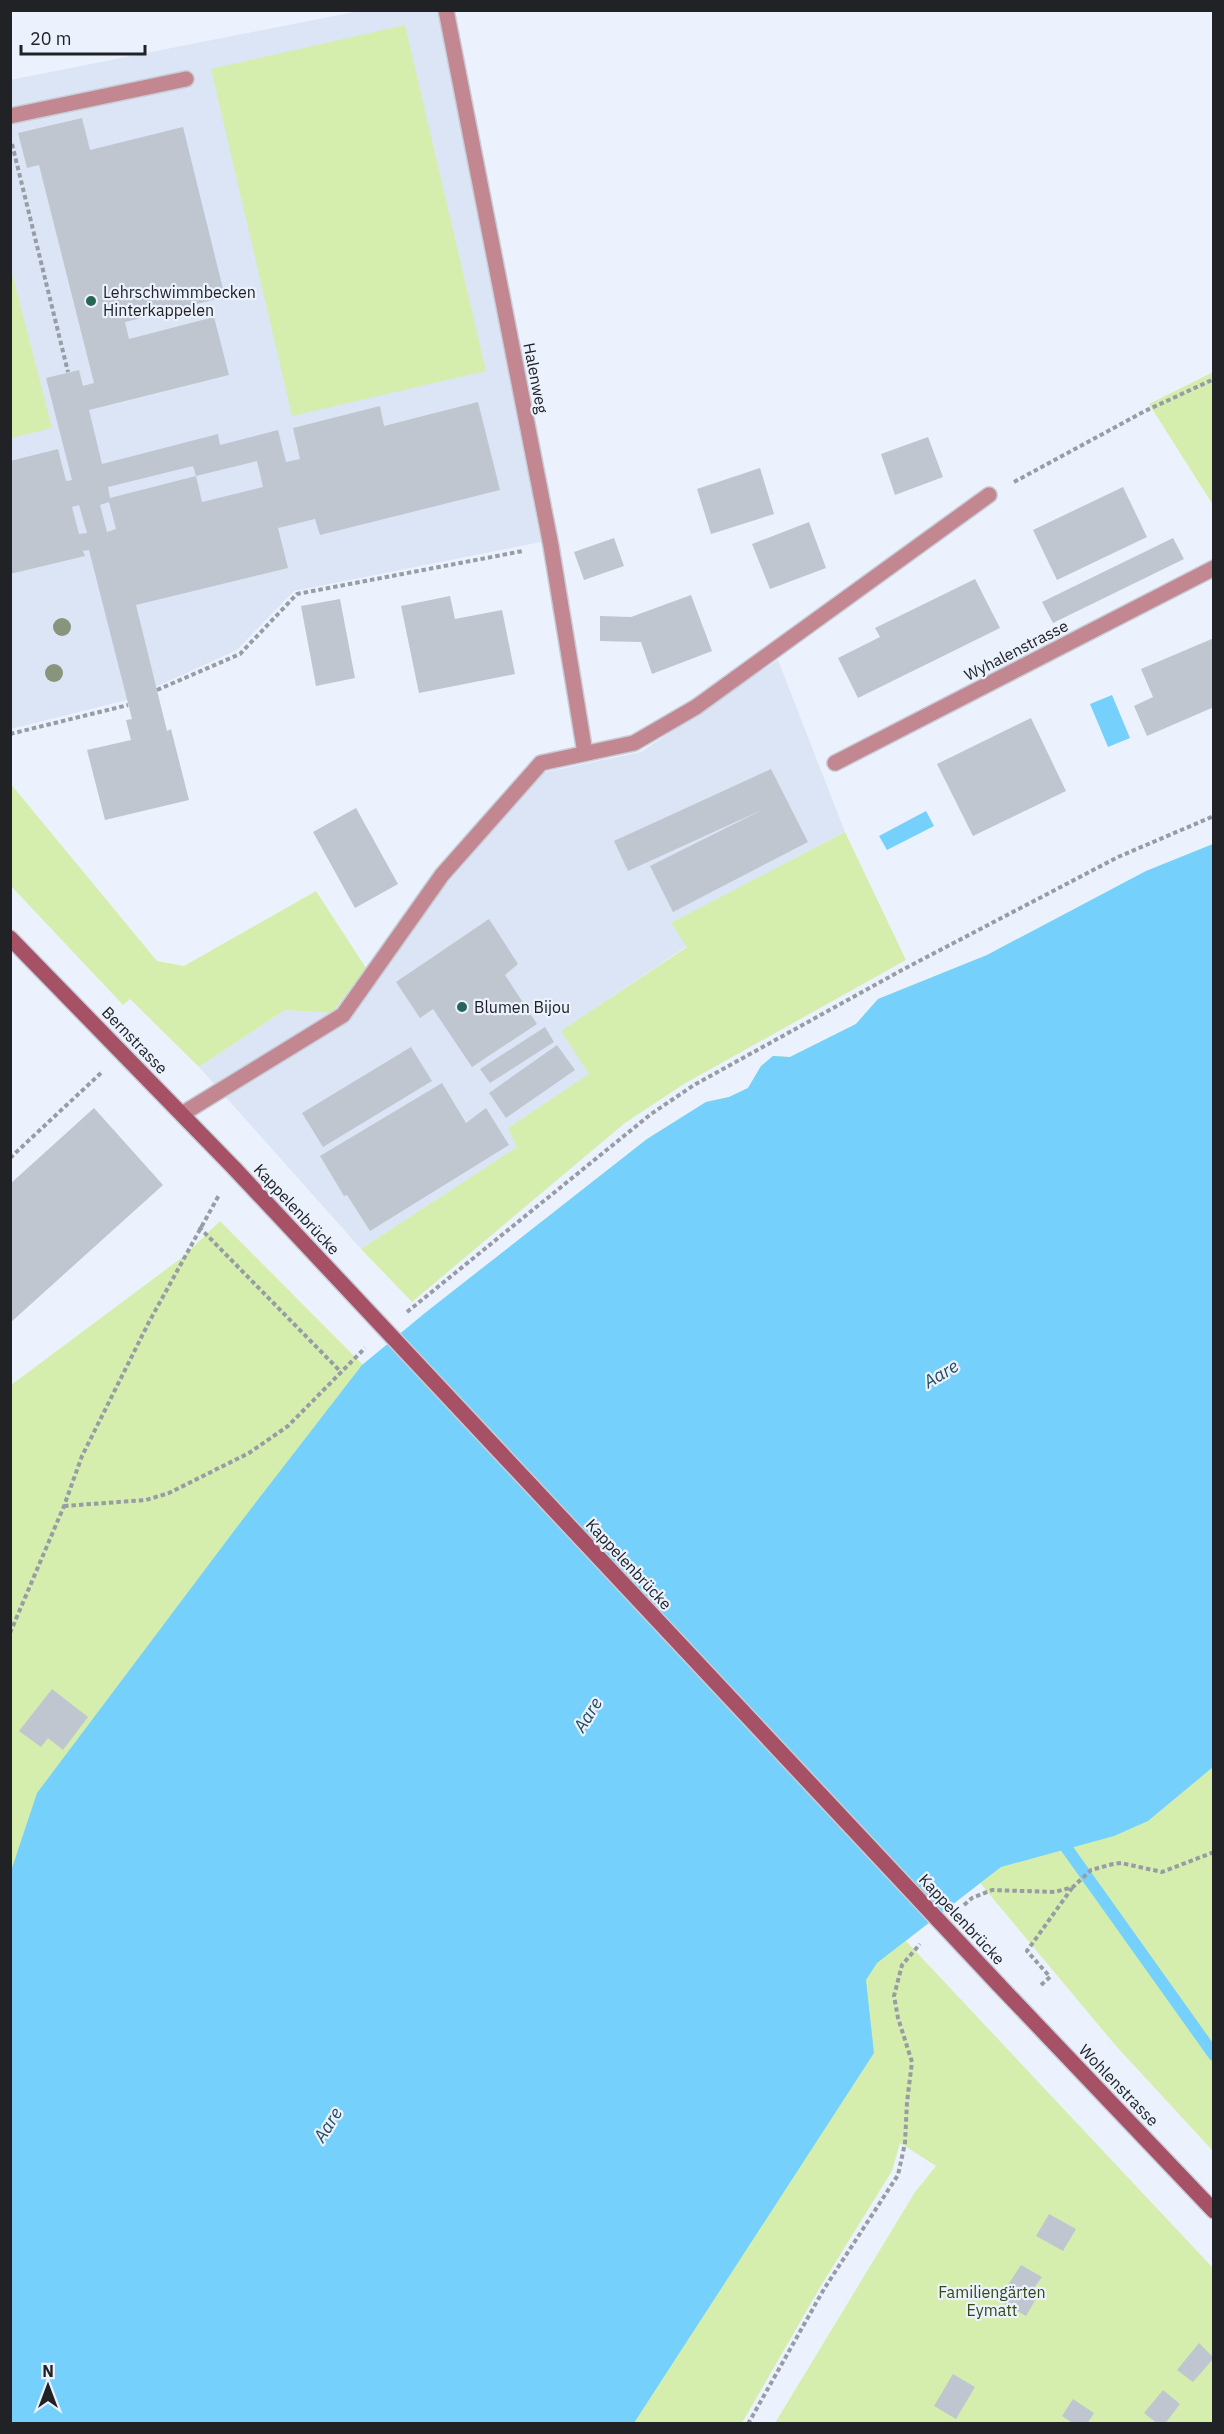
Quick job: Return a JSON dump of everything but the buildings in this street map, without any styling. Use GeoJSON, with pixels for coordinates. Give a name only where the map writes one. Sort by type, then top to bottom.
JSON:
{"type":"FeatureCollection","features":[{"type":"Feature","properties":{"kind":"main road","name":"Bernstrasse"},"geometry":{"type":"LineString","coordinates":[[10,938],[234,1168]]}},
{"type":"Feature","properties":{"kind":"main road","name":"Kappelenbrücke"},"geometry":{"type":"LineString","coordinates":[[234,1168],[998,1984]]}},
{"type":"Feature","properties":{"kind":"main road","name":"Wohlenstrasse"},"geometry":{"type":"LineString","coordinates":[[998,1984],[1214,2211]]}},
{"type":"Feature","properties":{"kind":"street","name":"Halenweg"},"geometry":{"type":"LineString","coordinates":[[446,10],[550,546],[585,753]]}},
{"type":"Feature","properties":{"kind":"street"},"geometry":{"type":"LineString","coordinates":[[10,116],[186,79]]}},
{"type":"Feature","properties":{"kind":"street"},"geometry":{"type":"LineString","coordinates":[[182,1114],[343,1015],[442,875],[542,763],[634,742],[696,707],[989,495]]}},
{"type":"Feature","properties":{"kind":"street","name":"Wyhalenstrasse"},"geometry":{"type":"LineString","coordinates":[[835,763],[1214,568]]}},
{"type":"Feature","properties":{"kind":"path"},"geometry":{"type":"LineString","coordinates":[[10,137],[68,372]]}},
{"type":"Feature","properties":{"kind":"path"},"geometry":{"type":"LineString","coordinates":[[989,495],[1145,411],[1214,379]]}},
{"type":"Feature","properties":{"kind":"path"},"geometry":{"type":"LineString","coordinates":[[157,690],[240,654],[297,594],[550,546]]}},
{"type":"Feature","properties":{"kind":"path"},"geometry":{"type":"LineString","coordinates":[[10,734],[128,705]]}},
{"type":"Feature","properties":{"kind":"path"},"geometry":{"type":"LineString","coordinates":[[407,1313],[651,1114],[694,1085],[902,970],[1118,857],[1214,816]]}},
{"type":"Feature","properties":{"kind":"path"},"geometry":{"type":"LineString","coordinates":[[10,1158],[122,1053]]}},
{"type":"Feature","properties":{"kind":"path"},"geometry":{"type":"LineString","coordinates":[[33,1129],[37,1133]]}},
{"type":"Feature","properties":{"kind":"path"},"geometry":{"type":"LineString","coordinates":[[10,1633],[64,1506],[82,1456],[148,1322],[234,1168]]}},
{"type":"Feature","properties":{"kind":"path"},"geometry":{"type":"LineString","coordinates":[[200,1227],[340,1371]]}},
{"type":"Feature","properties":{"kind":"path"},"geometry":{"type":"LineString","coordinates":[[64,1506],[121,1504],[146,1500],[169,1493],[249,1453],[276,1436],[370,1344]]}},
{"type":"Feature","properties":{"kind":"path"},"geometry":{"type":"LineString","coordinates":[[1041,1985],[1050,1977],[1027,1951],[1080,1878],[1091,1870],[1121,1863],[1162,1872],[1214,1852]]}},
{"type":"Feature","properties":{"kind":"path"},"geometry":{"type":"LineString","coordinates":[[963,1905],[972,1898],[992,1890],[1055,1892],[1072,1887]]}},
{"type":"Feature","properties":{"kind":"path"},"geometry":{"type":"LineString","coordinates":[[748,2424],[824,2289],[898,2175],[905,2143],[912,2062],[898,2018],[894,1995],[902,1965],[922,1942]]}},
{"type":"Feature","properties":{"kind":"shaded area"},"geometry":{"type":"Polygon","coordinates":[[[359,11],[438,11],[541,542],[294,591],[237,650],[127,700],[11,729],[10,80],[359,11]]]}},
{"type":"Feature","properties":{"kind":"shaded area"},"geometry":{"type":"Polygon","coordinates":[[[778,660],[845,832],[672,923],[687,946],[562,1031],[590,1074],[508,1128],[518,1147],[361,1249],[199,1067],[285,1010],[332,1013],[366,968],[424,911],[541,773],[641,752],[778,660]]]}},
{"type":"Feature","properties":{"kind":"green space"},"geometry":{"type":"Polygon","coordinates":[[[405,25],[486,371],[292,416],[211,69],[405,25]]]}},
{"type":"Feature","properties":{"kind":"green space"},"geometry":{"type":"Polygon","coordinates":[[[10,265],[52,428],[11,438],[10,438],[10,265]]]}},
{"type":"Feature","properties":{"kind":"green space"},"geometry":{"type":"Polygon","coordinates":[[[1213,372],[1213,505],[1149,404],[1213,372]]]}},
{"type":"Feature","properties":{"kind":"green space"},"geometry":{"type":"Polygon","coordinates":[[[10,783],[157,961],[184,966],[316,891],[366,968],[332,1013],[285,1010],[199,1067],[130,999],[123,1005],[11,886],[10,783]]]}},
{"type":"Feature","properties":{"kind":"green space"},"geometry":{"type":"Polygon","coordinates":[[[845,832],[906,960],[684,1084],[625,1123],[412,1302],[361,1249],[517,1147],[508,1128],[589,1074],[561,1031],[687,947],[671,923],[845,832]]]}},
{"type":"Feature","properties":{"kind":"green space","name":"Familiengärten Eymatt"},"geometry":{"type":"Polygon","coordinates":[[[1213,844],[1213,2151],[1116,2046],[980,1883],[906,1941],[1213,2268],[1213,2423],[775,2423],[915,2192],[936,2166],[900,2143],[892,2171],[822,2284],[742,2423],[11,2424],[11,1385],[184,1256],[220,1221],[363,1365],[425,1313],[647,1139],[706,1102],[729,1097],[748,1088],[761,1066],[773,1056],[790,1057],[856,1024],[878,999],[987,955],[1146,871],[1213,844]]]}},
{"type":"Feature","properties":{"kind":"water"},"geometry":{"type":"Polygon","coordinates":[[[1112,695],[1130,738],[1108,747],[1090,704],[1112,695]]]}},
{"type":"Feature","properties":{"kind":"water"},"geometry":{"type":"Polygon","coordinates":[[[926,811],[934,826],[887,850],[879,836],[926,811]]]}},
{"type":"Feature","properties":{"kind":"water","name":"Aare"},"geometry":{"type":"Polygon","coordinates":[[[1213,844],[1213,1767],[1148,1821],[1114,1836],[1001,1867],[877,1963],[866,1980],[874,2053],[634,2423],[11,2424],[11,1871],[37,1793],[240,1523],[362,1365],[647,1139],[706,1102],[729,1097],[748,1088],[761,1066],[773,1056],[790,1057],[856,1024],[878,999],[987,955],[1146,871],[1213,844]]]}},
{"type":"Feature","properties":{"kind":"waterway"},"geometry":{"type":"LineString","coordinates":[[1058,1836],[1214,2055]]}},
{"type":"Feature","properties":{"kind":"place","name":"Lehrschwimmbecken Hinterkappelen"},"geometry":{"type":"Point","coordinates":[91,301]}},
{"type":"Feature","properties":{"kind":"place","name":"Blumen Bijou"},"geometry":{"type":"Point","coordinates":[462,1007]}}]}
